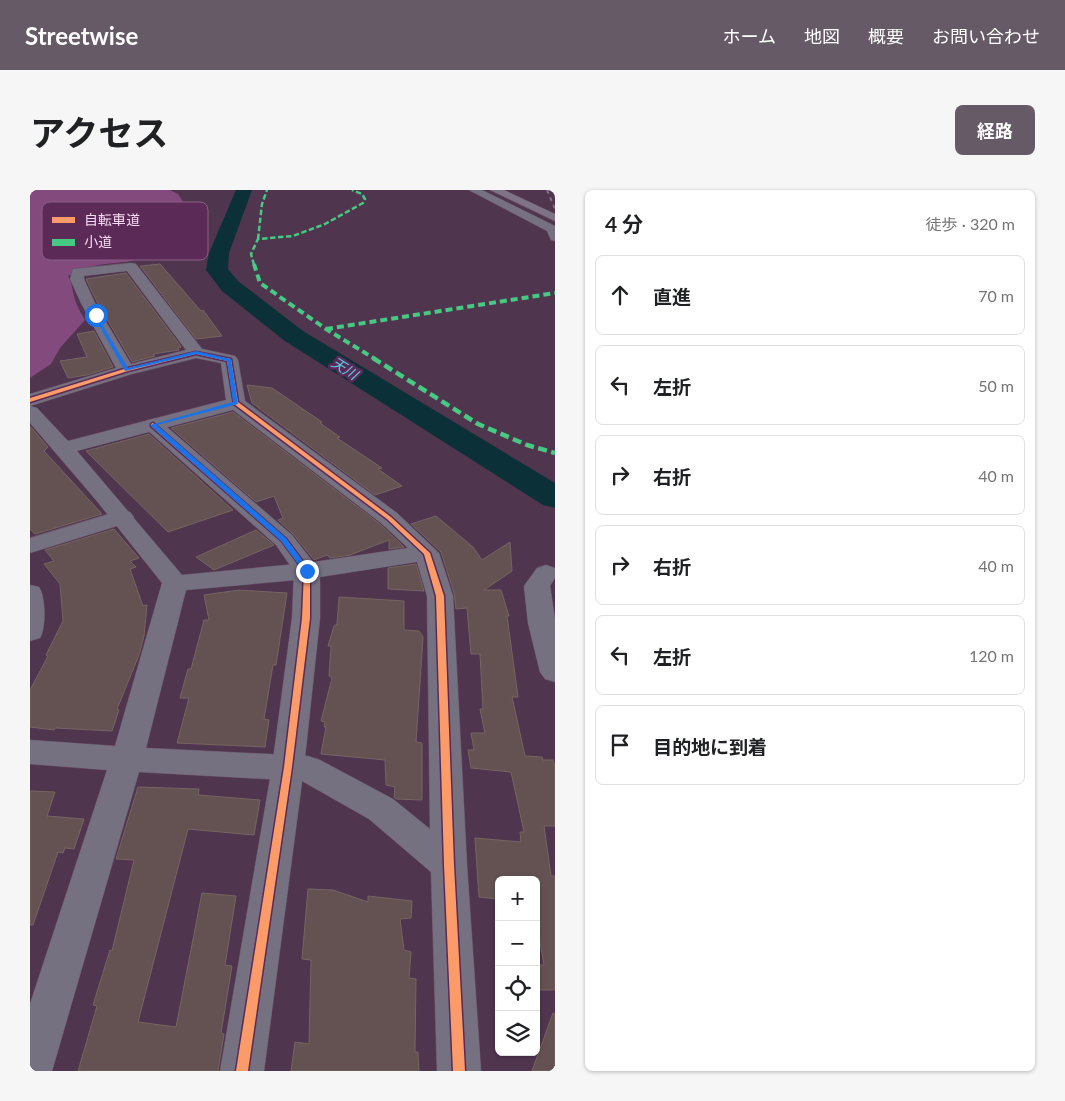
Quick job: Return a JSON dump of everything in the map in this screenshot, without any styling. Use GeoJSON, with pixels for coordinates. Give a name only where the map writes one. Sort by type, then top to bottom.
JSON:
{"type":"FeatureCollection","features":[{"type":"Feature","properties":{"kind":"highway"},"geometry":{"type":"LineString","coordinates":[[495,190],[555,218]]}},
{"type":"Feature","properties":{"kind":"highway"},"geometry":{"type":"LineString","coordinates":[[515,190],[555,208]]}},
{"type":"Feature","properties":{"kind":"street"},"geometry":{"type":"LineString","coordinates":[[474,190],[552,229],[555,236]]}},
{"type":"Feature","properties":{"kind":"street"},"geometry":{"type":"LineString","coordinates":[[126,370],[88,303],[77,279],[78,272],[131,267],[196,352]]}},
{"type":"Feature","properties":{"kind":"street"},"geometry":{"type":"LineString","coordinates":[[30,400],[126,370],[196,352],[229,360],[236,402],[390,518],[427,553],[440,596],[449,865],[459,1071]]}},
{"type":"Feature","properties":{"kind":"street"},"geometry":{"type":"LineString","coordinates":[[64,448],[236,402]]}},
{"type":"Feature","properties":{"kind":"street"},"geometry":{"type":"LineString","coordinates":[[30,412],[64,448],[175,583]]}},
{"type":"Feature","properties":{"kind":"street"},"geometry":{"type":"LineString","coordinates":[[153,425],[284,540],[307,571],[306,618],[288,767],[242,1071]]}},
{"type":"Feature","properties":{"kind":"street"},"geometry":{"type":"LineString","coordinates":[[30,546],[122,517]]}},
{"type":"Feature","properties":{"kind":"street"},"geometry":{"type":"LineString","coordinates":[[175,583],[307,571],[427,553]]}},
{"type":"Feature","properties":{"kind":"street"},"geometry":{"type":"LineString","coordinates":[[546,573],[537,586],[548,623],[555,672]]}},
{"type":"Feature","properties":{"kind":"street"},"geometry":{"type":"LineString","coordinates":[[30,1071],[127,759],[175,583]]}},
{"type":"Feature","properties":{"kind":"street"},"geometry":{"type":"LineString","coordinates":[[30,593],[30,632]]}},
{"type":"Feature","properties":{"kind":"street"},"geometry":{"type":"LineString","coordinates":[[30,752],[308,769],[381,809],[449,865]]}},
{"type":"Feature","properties":{"kind":"shaded area"},"geometry":{"type":"Polygon","coordinates":[[[30,190],[170,190],[178,194],[183,202],[42,202],[42,260],[136,260],[94,266],[68,276],[76,303],[85,320],[60,348],[51,364],[30,378],[30,190]]]}},
{"type":"Feature","properties":{"kind":"building"},"geometry":{"type":"Polygon","coordinates":[[[160,264],[201,311],[203,310],[222,336],[196,339],[140,266],[160,264]]]}},
{"type":"Feature","properties":{"kind":"building"},"geometry":{"type":"Polygon","coordinates":[[[126,273],[180,345],[179,350],[153,354],[155,356],[132,362],[97,302],[86,279],[126,273]]]}},
{"type":"Feature","properties":{"kind":"building"},"geometry":{"type":"Polygon","coordinates":[[[94,331],[113,367],[87,375],[68,378],[60,361],[87,357],[77,334],[94,331]]]}},
{"type":"Feature","properties":{"kind":"building"},"geometry":{"type":"Polygon","coordinates":[[[247,385],[272,388],[322,422],[320,423],[340,437],[337,438],[382,468],[378,469],[402,486],[375,495],[252,403],[247,385]]]}},
{"type":"Feature","properties":{"kind":"building"},"geometry":{"type":"Polygon","coordinates":[[[233,412],[380,524],[404,547],[389,549],[389,540],[350,555],[330,558],[327,555],[314,560],[293,534],[278,520],[283,518],[274,496],[256,502],[171,428],[233,412]]]}},
{"type":"Feature","properties":{"kind":"building"},"geometry":{"type":"Polygon","coordinates":[[[30,426],[48,447],[44,451],[102,514],[35,534],[30,529],[30,426]]]}},
{"type":"Feature","properties":{"kind":"building"},"geometry":{"type":"Polygon","coordinates":[[[149,434],[233,510],[168,532],[86,451],[149,434]]]}},
{"type":"Feature","properties":{"kind":"building"},"geometry":{"type":"Polygon","coordinates":[[[436,516],[473,547],[482,560],[510,542],[512,571],[484,590],[501,590],[509,616],[507,616],[518,697],[512,697],[525,756],[553,760],[555,767],[555,826],[544,826],[551,876],[555,876],[555,990],[540,990],[540,965],[544,965],[540,942],[540,876],[495,876],[495,899],[479,897],[475,838],[521,842],[520,832],[524,832],[511,772],[471,768],[468,750],[474,750],[471,733],[485,733],[480,709],[483,709],[480,654],[471,654],[467,608],[456,609],[454,593],[441,552],[411,524],[436,516]]]}},
{"type":"Feature","properties":{"kind":"building"},"geometry":{"type":"Polygon","coordinates":[[[114,529],[139,558],[130,561],[136,567],[130,569],[143,606],[147,605],[144,636],[139,655],[117,709],[119,710],[112,731],[55,728],[54,730],[30,727],[30,690],[48,656],[46,655],[63,621],[60,584],[44,564],[54,561],[45,550],[114,529]]]}},
{"type":"Feature","properties":{"kind":"building"},"geometry":{"type":"Polygon","coordinates":[[[256,530],[274,545],[214,570],[196,557],[256,530]]]}},
{"type":"Feature","properties":{"kind":"building"},"geometry":{"type":"Polygon","coordinates":[[[416,564],[424,591],[388,589],[388,568],[416,564]]]}},
{"type":"Feature","properties":{"kind":"building"},"geometry":{"type":"Polygon","coordinates":[[[239,590],[287,593],[276,665],[273,665],[264,719],[269,720],[265,747],[177,743],[189,698],[180,698],[188,669],[191,669],[204,620],[209,620],[204,595],[239,590]]]}},
{"type":"Feature","properties":{"kind":"building"},"geometry":{"type":"Polygon","coordinates":[[[339,597],[404,601],[404,630],[419,631],[423,637],[416,742],[422,743],[422,800],[396,799],[394,797],[395,787],[386,785],[385,760],[321,754],[326,727],[324,727],[325,722],[321,721],[332,678],[329,676],[331,646],[328,646],[334,626],[337,624],[339,597]]]}},
{"type":"Feature","properties":{"kind":"building"},"geometry":{"type":"Polygon","coordinates":[[[138,787],[199,789],[198,795],[260,800],[254,835],[188,829],[138,1022],[176,1027],[202,893],[236,896],[225,965],[232,966],[221,1033],[224,1034],[218,1071],[78,1071],[97,1006],[93,1005],[110,950],[112,951],[134,860],[116,859],[138,787]]]}},
{"type":"Feature","properties":{"kind":"building"},"geometry":{"type":"Polygon","coordinates":[[[30,791],[55,792],[47,816],[84,819],[74,849],[65,848],[63,853],[58,852],[33,925],[30,925],[30,791]]]}},
{"type":"Feature","properties":{"kind":"building"},"geometry":{"type":"Polygon","coordinates":[[[308,889],[333,890],[368,902],[368,896],[412,901],[411,918],[400,919],[404,950],[411,952],[409,978],[416,979],[415,1052],[418,1052],[419,1071],[291,1071],[295,1042],[309,1044],[311,960],[302,959],[308,889]]]}},
{"type":"Feature","properties":{"kind":"building"},"geometry":{"type":"Polygon","coordinates":[[[553,1013],[555,1014],[555,1071],[532,1071],[537,1056],[540,1056],[540,1049],[553,1013]]]}},
{"type":"Feature","properties":{"kind":"waterway","name":"天川"},"geometry":{"type":"LineString","coordinates":[[244,190],[219,253],[217,270],[230,286],[294,336],[555,498]]}},
{"type":"Feature","properties":{"kind":"railway"},"geometry":{"type":"LineString","coordinates":[[547,190],[555,209]]}},
{"type":"Feature","properties":{"kind":"marked path"},"geometry":{"type":"LineString","coordinates":[[258,239],[262,204],[267,190]]}},
{"type":"Feature","properties":{"kind":"marked path"},"geometry":{"type":"LineString","coordinates":[[352,190],[362,194],[365,199],[363,203],[325,224],[293,236],[258,239],[251,254],[260,283],[326,329],[478,424],[527,445],[555,453]]}},
{"type":"Feature","properties":{"kind":"marked path"},"geometry":{"type":"LineString","coordinates":[[326,329],[555,293]]}},
{"type":"Feature","properties":{"kind":"cycle path"},"geometry":{"type":"LineString","coordinates":[[30,400],[126,370],[196,353],[229,360],[236,403],[389,518],[427,553],[440,596],[449,865],[459,1071]]}},
{"type":"Feature","properties":{"kind":"cycle path"},"geometry":{"type":"LineString","coordinates":[[153,425],[284,540],[307,571],[306,618],[288,767],[242,1071]]}},
{"type":"Feature","properties":{"kind":"route"},"geometry":{"type":"LineString","coordinates":[[96,315],[126,370],[196,352],[229,360],[236,402],[153,425],[284,540],[307,571]]}}]}
